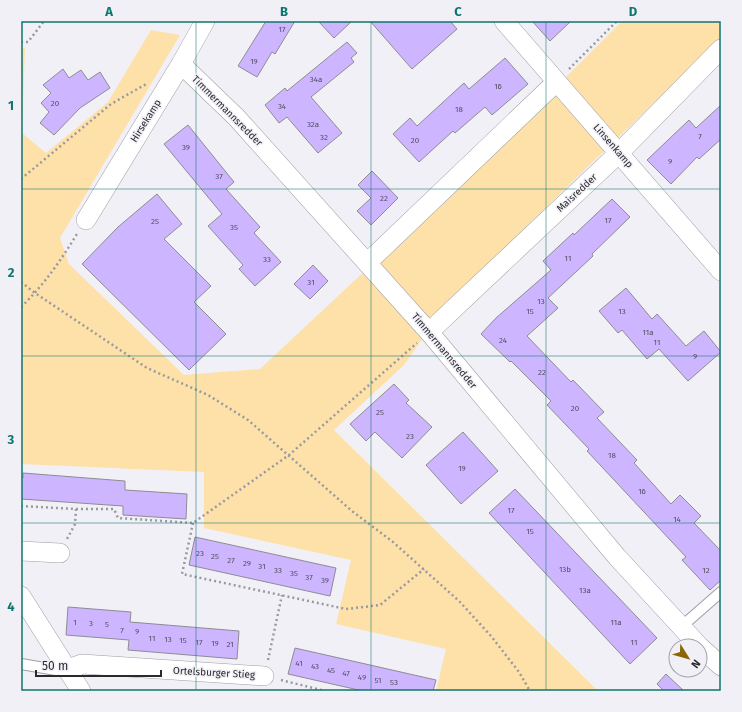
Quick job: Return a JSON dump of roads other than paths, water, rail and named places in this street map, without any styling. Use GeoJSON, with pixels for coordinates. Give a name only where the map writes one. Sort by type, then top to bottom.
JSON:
{"type":"FeatureCollection","features":[{"type":"Feature","properties":{"kind":"street","name":"Hirsekamp"},"geometry":{"type":"LineString","coordinates":[[86,220],[181,64],[205,21]]}},
{"type":"Feature","properties":{"kind":"street","name":"Linsenkamp"},"geometry":{"type":"LineString","coordinates":[[504,21],[721,271]]}},
{"type":"Feature","properties":{"kind":"street","name":"Maisredder"},"geometry":{"type":"LineString","coordinates":[[429,332],[619,153],[721,49]]}},
{"type":"Feature","properties":{"kind":"street","name":"Timmermannsredder"},"geometry":{"type":"LineString","coordinates":[[181,64],[237,118],[429,332],[617,558],[691,638]]}},
{"type":"Feature","properties":{"kind":"street"},"geometry":{"type":"LineString","coordinates":[[367,264],[550,87]]}},
{"type":"Feature","properties":{"kind":"street"},"geometry":{"type":"LineString","coordinates":[[21,551],[60,553]]}},
{"type":"Feature","properties":{"kind":"street"},"geometry":{"type":"LineString","coordinates":[[21,596],[81,691]]}},
{"type":"Feature","properties":{"kind":"street","name":"Timmermannsredder"},"geometry":{"type":"LineString","coordinates":[[708,655],[721,666]]}},
{"type":"Feature","properties":{"kind":"street","name":"Ortelsburger Stieg"},"geometry":{"type":"LineString","coordinates":[[68,669],[82,664],[264,676]]}},
{"type":"Feature","properties":{"kind":"lane"},"geometry":{"type":"LineString","coordinates":[[681,627],[721,592]]}},
{"type":"Feature","properties":{"kind":"lane"},"geometry":{"type":"LineString","coordinates":[[21,664],[56,670],[68,669]]}}]}
